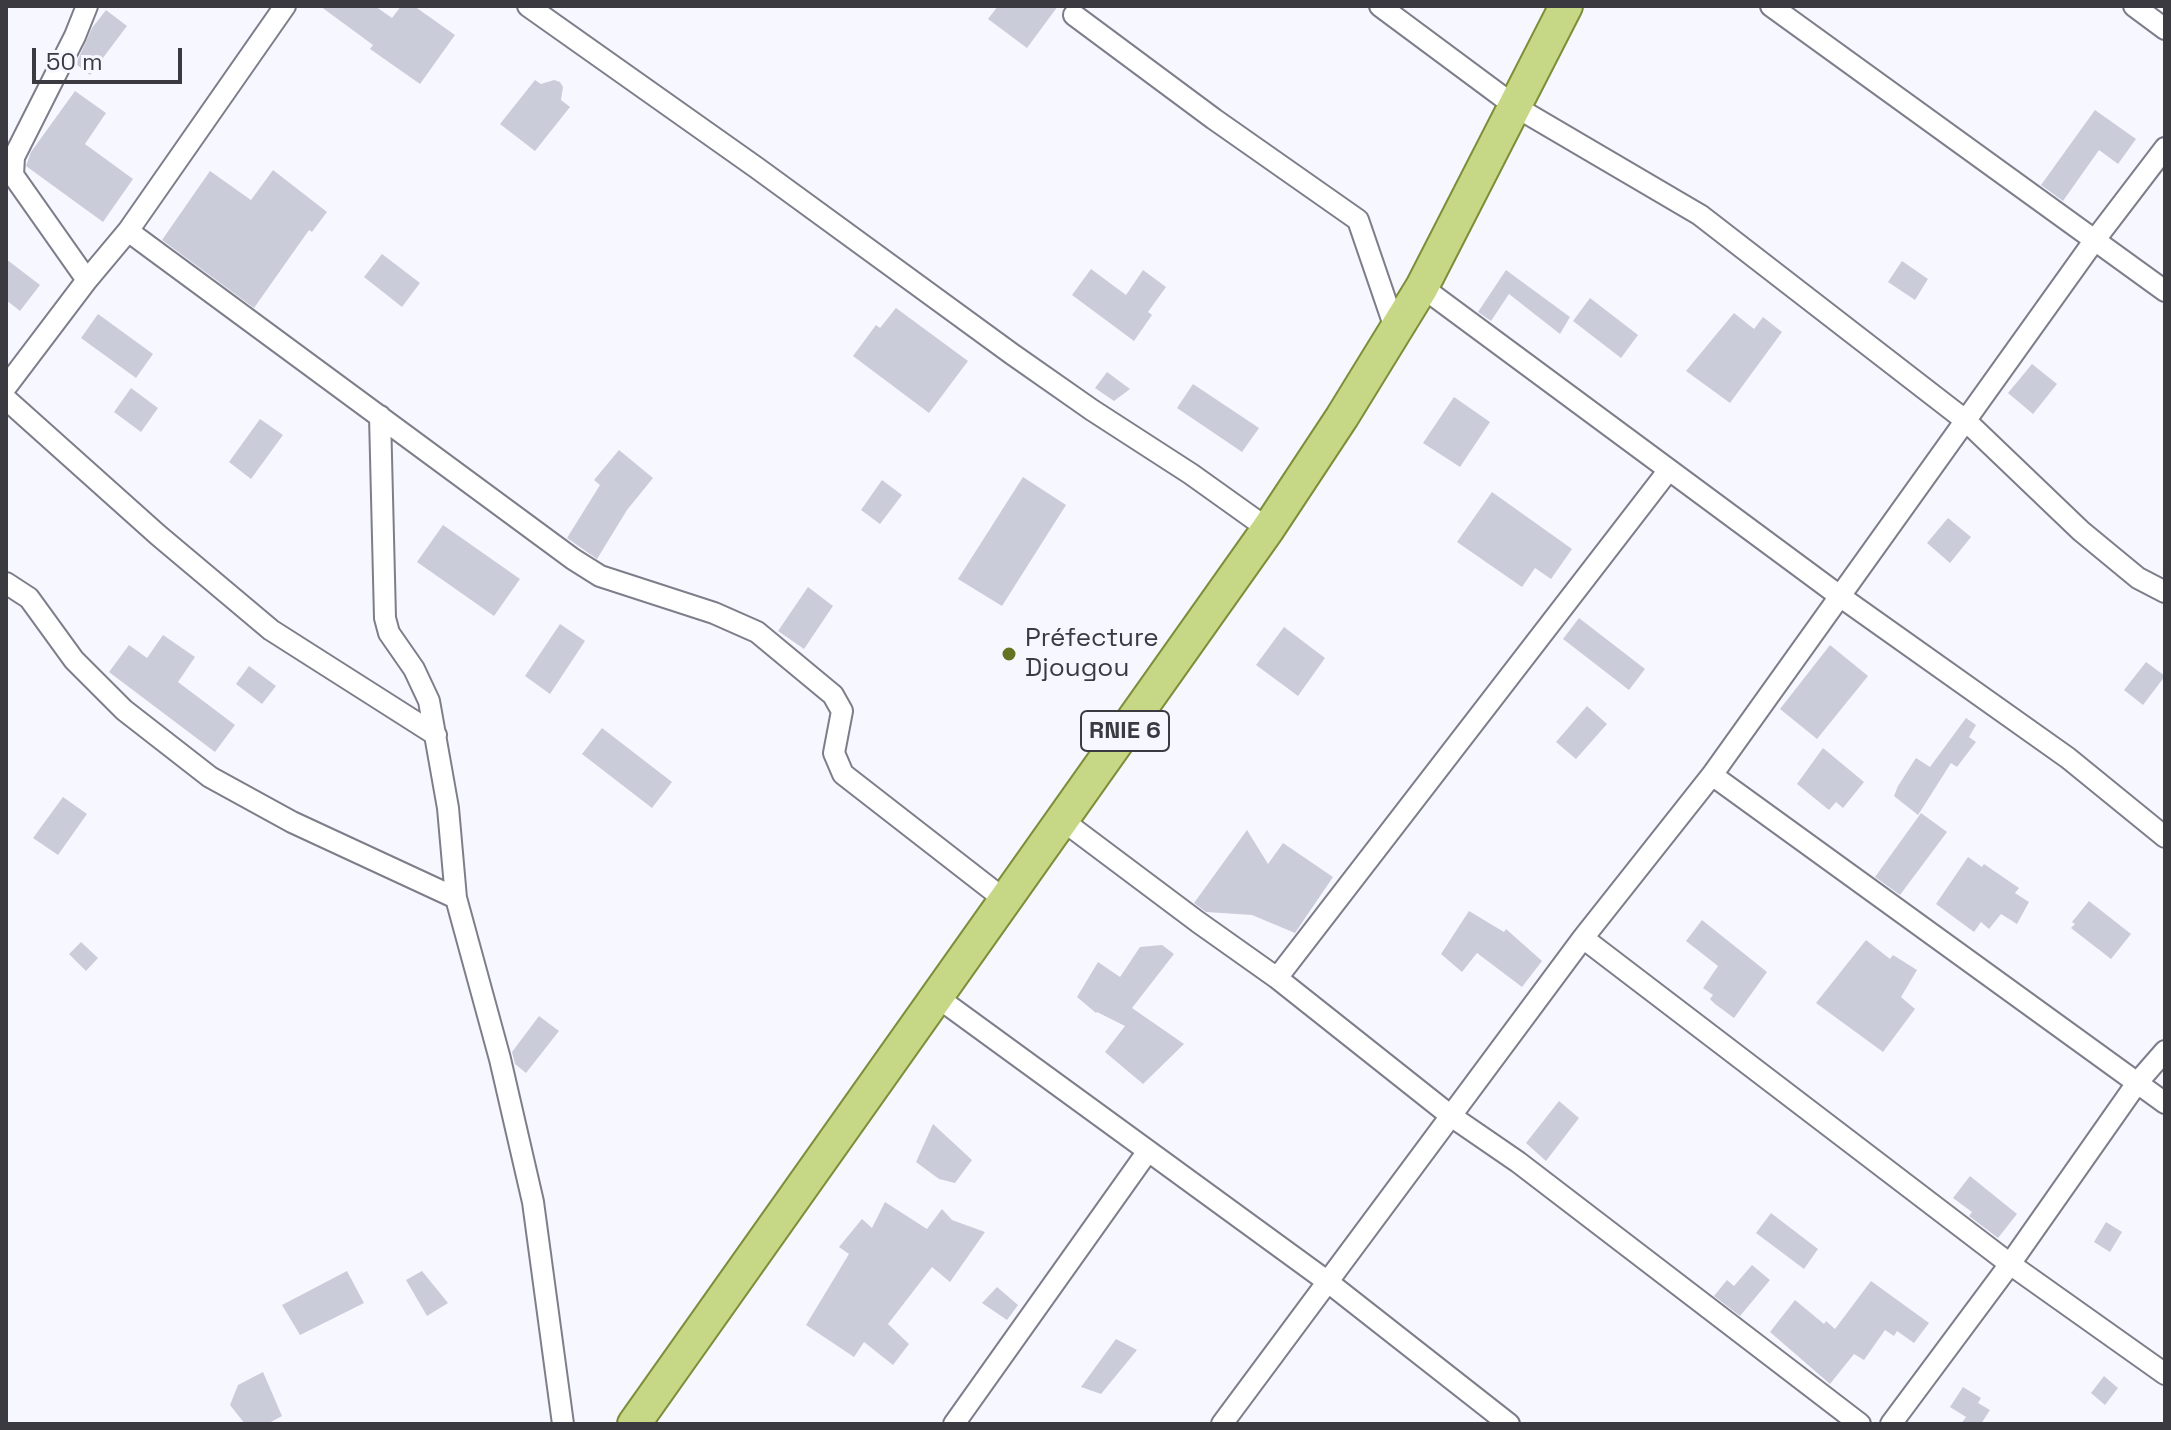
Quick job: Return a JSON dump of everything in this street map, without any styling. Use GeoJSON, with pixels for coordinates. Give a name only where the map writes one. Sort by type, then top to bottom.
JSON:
{"type":"FeatureCollection","features":[{"type":"Feature","properties":{"kind":"main road","name":"RNIE 6"},"geometry":{"type":"LineString","coordinates":[[634,1424],[1268,529],[1422,287],[1566,6]]}},
{"type":"Feature","properties":{"kind":"street"},"geometry":{"type":"LineString","coordinates":[[87,6],[14,157],[13,175],[87,280]]}},
{"type":"Feature","properties":{"kind":"street"},"geometry":{"type":"LineString","coordinates":[[6,387],[128,231],[285,6]]}},
{"type":"Feature","properties":{"kind":"street"},"geometry":{"type":"LineString","coordinates":[[528,6],[1012,354],[1268,529]]}},
{"type":"Feature","properties":{"kind":"street"},"geometry":{"type":"LineString","coordinates":[[1380,6],[1516,107],[1700,215],[1965,420],[2081,531],[2138,578],[2165,592]]}},
{"type":"Feature","properties":{"kind":"street"},"geometry":{"type":"LineString","coordinates":[[1771,6],[2165,291]]}},
{"type":"Feature","properties":{"kind":"street"},"geometry":{"type":"LineString","coordinates":[[2134,6],[2165,29]]}},
{"type":"Feature","properties":{"kind":"street"},"geometry":{"type":"LineString","coordinates":[[1074,15],[1358,220],[1396,331]]}},
{"type":"Feature","properties":{"kind":"street"},"geometry":{"type":"LineString","coordinates":[[1222,1424],[1583,938],[1712,775],[2094,241],[2165,148]]}},
{"type":"Feature","properties":{"kind":"street"},"geometry":{"type":"LineString","coordinates":[[128,231],[573,559],[600,576],[714,613],[757,632],[833,695],[842,711],[834,753],[843,774],[1005,900]]}},
{"type":"Feature","properties":{"kind":"street"},"geometry":{"type":"LineString","coordinates":[[1422,287],[1668,471],[2068,758],[2165,837]]}},
{"type":"Feature","properties":{"kind":"street"},"geometry":{"type":"LineString","coordinates":[[6,399],[158,535],[271,630],[436,735]]}},
{"type":"Feature","properties":{"kind":"street"},"geometry":{"type":"LineString","coordinates":[[380,416],[385,618],[389,633],[414,669],[429,701],[448,808],[456,898],[500,1059],[533,1202],[563,1424]]}},
{"type":"Feature","properties":{"kind":"street"},"geometry":{"type":"LineString","coordinates":[[1277,978],[1668,471]]}},
{"type":"Feature","properties":{"kind":"street"},"geometry":{"type":"LineString","coordinates":[[6,583],[29,598],[74,660],[124,710],[210,777],[292,822],[456,898]]}},
{"type":"Feature","properties":{"kind":"street"},"geometry":{"type":"LineString","coordinates":[[1712,775],[2165,1103]]}},
{"type":"Feature","properties":{"kind":"street"},"geometry":{"type":"LineString","coordinates":[[1062,820],[1277,978],[1451,1116],[1518,1162],[1860,1424]]}},
{"type":"Feature","properties":{"kind":"street"},"geometry":{"type":"LineString","coordinates":[[1583,938],[2010,1264],[2165,1374]]}},
{"type":"Feature","properties":{"kind":"street"},"geometry":{"type":"LineString","coordinates":[[937,997],[1328,1282],[1509,1424]]}},
{"type":"Feature","properties":{"kind":"street"},"geometry":{"type":"LineString","coordinates":[[1891,1424],[2010,1264],[2137,1083],[2165,1051]]}},
{"type":"Feature","properties":{"kind":"street"},"geometry":{"type":"LineString","coordinates":[[954,1424],[1148,1151]]}},
{"type":"Feature","properties":{"kind":"building"},"geometry":{"type":"Polygon","coordinates":[[[320,6],[375,6],[392,18],[401,6],[414,6],[455,35],[420,84],[370,49],[373,45],[320,6]]]}},
{"type":"Feature","properties":{"kind":"building"},"geometry":{"type":"Polygon","coordinates":[[[998,6],[1058,6],[1027,48],[988,19],[998,6]]]}},
{"type":"Feature","properties":{"kind":"building"},"geometry":{"type":"Polygon","coordinates":[[[106,10],[127,26],[90,75],[76,64],[92,28],[106,10]]]}},
{"type":"Feature","properties":{"kind":"building"},"geometry":{"type":"Polygon","coordinates":[[[535,80],[541,84],[554,80],[560,82],[563,87],[561,100],[570,107],[535,151],[500,124],[535,80]]]}},
{"type":"Feature","properties":{"kind":"building"},"geometry":{"type":"Polygon","coordinates":[[[75,91],[106,113],[85,144],[133,179],[103,222],[26,166],[31,152],[75,91]]]}},
{"type":"Feature","properties":{"kind":"building"},"geometry":{"type":"Polygon","coordinates":[[[2095,110],[2136,139],[2118,164],[2099,150],[2063,201],[2041,185],[2095,110]]]}},
{"type":"Feature","properties":{"kind":"building"},"geometry":{"type":"Polygon","coordinates":[[[273,170],[327,212],[312,232],[309,230],[254,308],[162,240],[210,171],[251,200],[273,170]]]}},
{"type":"Feature","properties":{"kind":"building"},"geometry":{"type":"Polygon","coordinates":[[[382,254],[420,283],[402,307],[364,277],[382,254]]]}},
{"type":"Feature","properties":{"kind":"building"},"geometry":{"type":"Polygon","coordinates":[[[6,259],[40,285],[20,311],[6,300],[6,259]]]}},
{"type":"Feature","properties":{"kind":"building"},"geometry":{"type":"Polygon","coordinates":[[[1902,261],[1928,279],[1915,300],[1888,282],[1902,261]]]}},
{"type":"Feature","properties":{"kind":"building"},"geometry":{"type":"Polygon","coordinates":[[[1091,269],[1126,295],[1143,270],[1166,287],[1148,312],[1152,315],[1134,341],[1072,295],[1091,269]]]}},
{"type":"Feature","properties":{"kind":"building"},"geometry":{"type":"Polygon","coordinates":[[[1506,270],[1570,317],[1560,334],[1509,294],[1491,321],[1478,312],[1506,270]]]}},
{"type":"Feature","properties":{"kind":"building"},"geometry":{"type":"Polygon","coordinates":[[[1590,298],[1638,335],[1621,358],[1573,321],[1590,298]]]}},
{"type":"Feature","properties":{"kind":"building"},"geometry":{"type":"Polygon","coordinates":[[[896,308],[968,361],[929,413],[853,356],[876,325],[880,328],[896,308]]]}},
{"type":"Feature","properties":{"kind":"building"},"geometry":{"type":"Polygon","coordinates":[[[1734,313],[1754,329],[1763,317],[1782,332],[1730,403],[1686,371],[1734,313]]]}},
{"type":"Feature","properties":{"kind":"building"},"geometry":{"type":"Polygon","coordinates":[[[98,314],[153,354],[136,378],[81,338],[98,314]]]}},
{"type":"Feature","properties":{"kind":"building"},"geometry":{"type":"Polygon","coordinates":[[[2032,364],[2057,384],[2033,414],[2008,393],[2032,364]]]}},
{"type":"Feature","properties":{"kind":"building"},"geometry":{"type":"Polygon","coordinates":[[[1107,372],[1130,389],[1114,401],[1095,388],[1107,372]]]}},
{"type":"Feature","properties":{"kind":"building"},"geometry":{"type":"Polygon","coordinates":[[[1193,384],[1259,428],[1242,452],[1177,408],[1193,384]]]}},
{"type":"Feature","properties":{"kind":"building"},"geometry":{"type":"Polygon","coordinates":[[[131,388],[158,408],[141,432],[114,412],[131,388]]]}},
{"type":"Feature","properties":{"kind":"building"},"geometry":{"type":"Polygon","coordinates":[[[1454,397],[1490,422],[1460,467],[1423,443],[1454,397]]]}},
{"type":"Feature","properties":{"kind":"building"},"geometry":{"type":"Polygon","coordinates":[[[260,419],[283,435],[251,479],[229,462],[260,419]]]}},
{"type":"Feature","properties":{"kind":"building"},"geometry":{"type":"Polygon","coordinates":[[[619,450],[653,478],[627,510],[597,559],[567,538],[600,485],[594,480],[619,450]]]}},
{"type":"Feature","properties":{"kind":"building"},"geometry":{"type":"Polygon","coordinates":[[[1023,477],[1066,505],[1002,606],[958,579],[1023,477]]]}},
{"type":"Feature","properties":{"kind":"building"},"geometry":{"type":"Polygon","coordinates":[[[882,480],[902,495],[880,524],[861,510],[882,480]]]}},
{"type":"Feature","properties":{"kind":"building"},"geometry":{"type":"Polygon","coordinates":[[[1492,492],[1572,549],[1551,579],[1535,568],[1522,587],[1457,542],[1492,492]]]}},
{"type":"Feature","properties":{"kind":"building"},"geometry":{"type":"Polygon","coordinates":[[[1948,518],[1971,537],[1950,563],[1927,543],[1948,518]]]}},
{"type":"Feature","properties":{"kind":"building"},"geometry":{"type":"Polygon","coordinates":[[[443,525],[520,579],[494,616],[417,562],[443,525]]]}},
{"type":"Feature","properties":{"kind":"building"},"geometry":{"type":"Polygon","coordinates":[[[808,587],[833,606],[804,649],[778,631],[808,587]]]}},
{"type":"Feature","properties":{"kind":"building"},"geometry":{"type":"Polygon","coordinates":[[[1579,618],[1645,669],[1629,690],[1563,639],[1579,618]]]}},
{"type":"Feature","properties":{"kind":"building"},"geometry":{"type":"Polygon","coordinates":[[[560,624],[585,641],[550,694],[525,676],[560,624]]]}},
{"type":"Feature","properties":{"kind":"building"},"geometry":{"type":"Polygon","coordinates":[[[1284,627],[1325,658],[1298,696],[1256,665],[1284,627]]]}},
{"type":"Feature","properties":{"kind":"building"},"geometry":{"type":"Polygon","coordinates":[[[163,635],[195,657],[178,682],[235,725],[215,752],[109,672],[129,645],[147,658],[163,635]]]}},
{"type":"Feature","properties":{"kind":"building"},"geometry":{"type":"Polygon","coordinates":[[[1830,645],[1868,676],[1817,739],[1780,709],[1830,645]]]}},
{"type":"Feature","properties":{"kind":"building"},"geometry":{"type":"Polygon","coordinates":[[[2146,662],[2165,676],[2143,705],[2124,690],[2146,662]]]}},
{"type":"Feature","properties":{"kind":"building"},"geometry":{"type":"Polygon","coordinates":[[[249,666],[276,686],[262,704],[236,684],[249,666]]]}},
{"type":"Feature","properties":{"kind":"building"},"geometry":{"type":"Polygon","coordinates":[[[1587,706],[1607,724],[1576,759],[1556,742],[1587,706]]]}},
{"type":"Feature","properties":{"kind":"building"},"geometry":{"type":"Polygon","coordinates":[[[1966,718],[1976,725],[1969,737],[1976,742],[1957,767],[1951,763],[1918,815],[1894,796],[1898,786],[1916,758],[1930,767],[1966,718]]]}},
{"type":"Feature","properties":{"kind":"building"},"geometry":{"type":"Polygon","coordinates":[[[602,728],[672,782],[652,808],[582,754],[602,728]]]}},
{"type":"Feature","properties":{"kind":"building"},"geometry":{"type":"Polygon","coordinates":[[[1823,748],[1864,782],[1843,808],[1836,802],[1829,810],[1797,784],[1823,748]]]}},
{"type":"Feature","properties":{"kind":"building"},"geometry":{"type":"Polygon","coordinates":[[[63,797],[87,814],[58,855],[33,838],[63,797]]]}},
{"type":"Feature","properties":{"kind":"building"},"geometry":{"type":"Polygon","coordinates":[[[1921,813],[1947,832],[1900,895],[1875,877],[1921,813]]]}},
{"type":"Feature","properties":{"kind":"building"},"geometry":{"type":"Polygon","coordinates":[[[1247,830],[1268,864],[1283,843],[1333,877],[1295,933],[1252,915],[1206,912],[1194,903],[1247,830]]]}},
{"type":"Feature","properties":{"kind":"building"},"geometry":{"type":"Polygon","coordinates":[[[1968,857],[2019,888],[2015,893],[2029,902],[2017,924],[2001,914],[1989,929],[1981,922],[1974,932],[1936,904],[1968,857]]]}},
{"type":"Feature","properties":{"kind":"building"},"geometry":{"type":"Polygon","coordinates":[[[2089,901],[2131,934],[2111,959],[2071,928],[2075,924],[2072,922],[2089,901]]]}},
{"type":"Feature","properties":{"kind":"building"},"geometry":{"type":"Polygon","coordinates":[[[1469,911],[1504,932],[1506,929],[1542,961],[1522,987],[1477,953],[1462,972],[1441,954],[1469,911]]]}},
{"type":"Feature","properties":{"kind":"building"},"geometry":{"type":"Polygon","coordinates":[[[1702,920],[1767,972],[1734,1018],[1715,1004],[1710,999],[1713,995],[1703,988],[1718,966],[1686,941],[1702,920]]]}},
{"type":"Feature","properties":{"kind":"building"},"geometry":{"type":"Polygon","coordinates":[[[1866,940],[1890,959],[1893,955],[1917,970],[1901,997],[1915,1009],[1883,1052],[1816,1003],[1866,940]]]}},
{"type":"Feature","properties":{"kind":"building"},"geometry":{"type":"Polygon","coordinates":[[[81,942],[98,958],[86,971],[69,954],[81,942]]]}},
{"type":"Feature","properties":{"kind":"building"},"geometry":{"type":"Polygon","coordinates":[[[1162,945],[1174,954],[1132,1008],[1184,1044],[1143,1084],[1105,1052],[1125,1026],[1096,1013],[1077,997],[1098,962],[1120,977],[1140,947],[1162,945]]]}},
{"type":"Feature","properties":{"kind":"building"},"geometry":{"type":"Polygon","coordinates":[[[539,1016],[559,1031],[526,1073],[515,1064],[512,1052],[539,1016]]]}},
{"type":"Feature","properties":{"kind":"building"},"geometry":{"type":"Polygon","coordinates":[[[1559,1101],[1579,1118],[1546,1161],[1526,1143],[1559,1101]]]}},
{"type":"Feature","properties":{"kind":"building"},"geometry":{"type":"Polygon","coordinates":[[[933,1124],[972,1160],[955,1183],[939,1179],[916,1162],[933,1124]]]}},
{"type":"Feature","properties":{"kind":"building"},"geometry":{"type":"Polygon","coordinates":[[[1970,1176],[2017,1214],[1998,1238],[1969,1216],[1972,1212],[1953,1198],[1970,1176]]]}},
{"type":"Feature","properties":{"kind":"building"},"geometry":{"type":"Polygon","coordinates":[[[885,1202],[927,1229],[942,1209],[952,1220],[985,1232],[950,1282],[932,1267],[888,1324],[909,1344],[893,1365],[864,1342],[854,1357],[806,1325],[849,1254],[839,1247],[862,1219],[872,1228],[885,1202]]]}},
{"type":"Feature","properties":{"kind":"building"},"geometry":{"type":"Polygon","coordinates":[[[1771,1213],[1818,1249],[1804,1269],[1756,1233],[1771,1213]]]}},
{"type":"Feature","properties":{"kind":"building"},"geometry":{"type":"Polygon","coordinates":[[[2106,1222],[2122,1232],[2110,1252],[2094,1242],[2106,1222]]]}},
{"type":"Feature","properties":{"kind":"building"},"geometry":{"type":"Polygon","coordinates":[[[1752,1265],[1770,1280],[1740,1316],[1714,1296],[1727,1280],[1734,1286],[1752,1265]]]}},
{"type":"Feature","properties":{"kind":"building"},"geometry":{"type":"Polygon","coordinates":[[[347,1271],[364,1303],[300,1335],[282,1305],[347,1271]]]}},
{"type":"Feature","properties":{"kind":"building"},"geometry":{"type":"Polygon","coordinates":[[[422,1271],[448,1303],[427,1316],[406,1280],[422,1271]]]}},
{"type":"Feature","properties":{"kind":"building"},"geometry":{"type":"Polygon","coordinates":[[[1871,1281],[1929,1323],[1914,1343],[1897,1331],[1894,1336],[1885,1330],[1864,1360],[1854,1354],[1830,1384],[1770,1332],[1795,1300],[1824,1324],[1826,1321],[1835,1329],[1871,1281]]]}},
{"type":"Feature","properties":{"kind":"building"},"geometry":{"type":"Polygon","coordinates":[[[997,1287],[1018,1305],[1007,1320],[982,1303],[997,1287]]]}},
{"type":"Feature","properties":{"kind":"building"},"geometry":{"type":"Polygon","coordinates":[[[1116,1339],[1137,1350],[1101,1394],[1081,1387],[1116,1339]]]}},
{"type":"Feature","properties":{"kind":"building"},"geometry":{"type":"Polygon","coordinates":[[[263,1372],[282,1416],[267,1424],[245,1424],[230,1405],[238,1385],[263,1372]]]}},
{"type":"Feature","properties":{"kind":"building"},"geometry":{"type":"Polygon","coordinates":[[[2104,1376],[2118,1388],[2105,1405],[2091,1393],[2104,1376]]]}},
{"type":"Feature","properties":{"kind":"building"},"geometry":{"type":"Polygon","coordinates":[[[1963,1387],[1981,1398],[1978,1403],[1990,1410],[1981,1424],[1961,1424],[1966,1417],[1950,1407],[1963,1387]]]}},
{"type":"Feature","properties":{"kind":"place","name":"Préfecture Djougou"},"geometry":{"type":"Point","coordinates":[1009,654]}}]}
